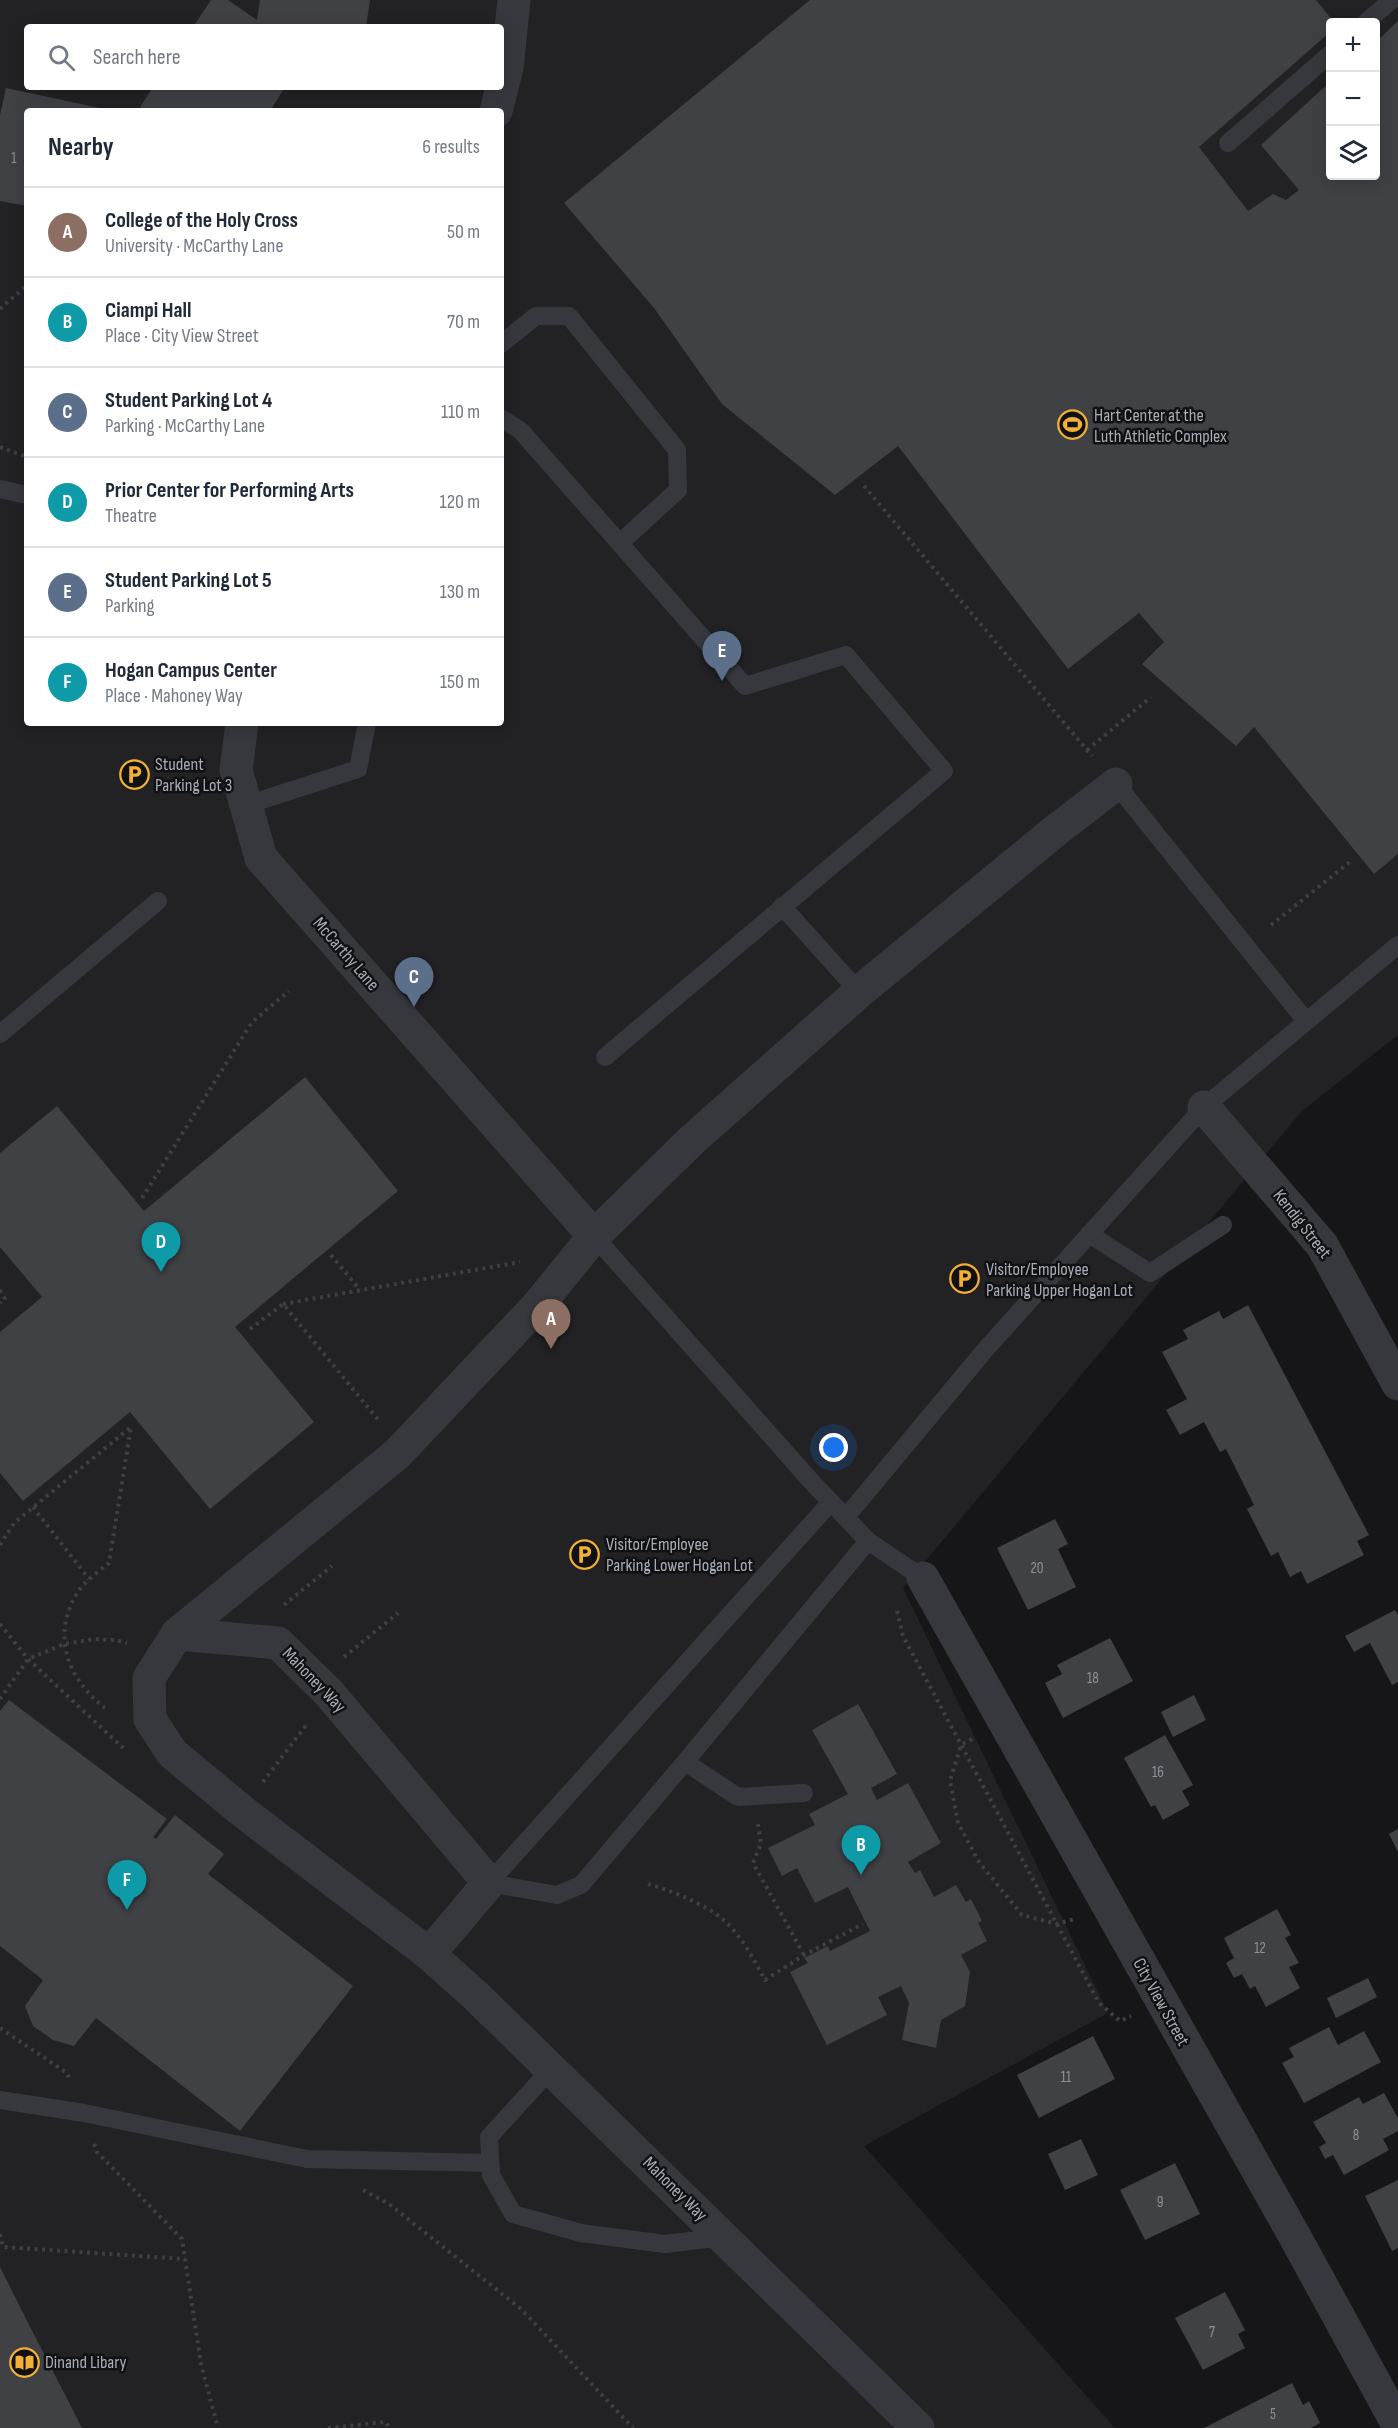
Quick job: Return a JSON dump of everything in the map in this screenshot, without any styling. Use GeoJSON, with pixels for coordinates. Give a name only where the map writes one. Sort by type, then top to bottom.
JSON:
{"type":"FeatureCollection","features":[{"type":"Feature","properties":{"kind":"street"},"geometry":{"type":"LineString","coordinates":[[504,80],[514,0]]}},
{"type":"Feature","properties":{"kind":"street"},"geometry":{"type":"LineString","coordinates":[[497,108],[501,90]]}},
{"type":"Feature","properties":{"kind":"street","name":"McCarthy Lane"},"geometry":{"type":"LineString","coordinates":[[242,726],[236,770],[261,858],[594,1236]]}},
{"type":"Feature","properties":{"kind":"street"},"geometry":{"type":"LineString","coordinates":[[177,1634],[397,1454],[539,1304],[594,1236],[692,1140],[859,992],[1055,831],[1116,784]]}},
{"type":"Feature","properties":{"kind":"street","name":"Kendig Street"},"geometry":{"type":"LineString","coordinates":[[1204,1107],[1322,1245],[1398,1384]]}},
{"type":"Feature","properties":{"kind":"street","name":"City View Street"},"geometry":{"type":"LineString","coordinates":[[923,1578],[1294,2235],[1398,2425]]}},
{"type":"Feature","properties":{"kind":"street","name":"Mahoney Way"},"geometry":{"type":"LineString","coordinates":[[489,1883],[328,1693],[278,1643],[177,1634],[149,1678],[150,1719],[172,1753],[242,1811],[429,1954],[515,2031],[918,2428]]}},
{"type":"Feature","properties":{"kind":"street"},"geometry":{"type":"LineString","coordinates":[[429,1954],[489,1883]]}},
{"type":"Feature","properties":{"kind":"lane"},"geometry":{"type":"LineString","coordinates":[[1371,18],[1392,0]]}},
{"type":"Feature","properties":{"kind":"lane"},"geometry":{"type":"LineString","coordinates":[[1228,143],[1326,57]]}},
{"type":"Feature","properties":{"kind":"lane"},"geometry":{"type":"LineString","coordinates":[[504,342],[536,316],[569,316],[677,450],[678,490],[621,542]]}},
{"type":"Feature","properties":{"kind":"lane"},"geometry":{"type":"LineString","coordinates":[[504,420],[521,431],[621,542],[745,686],[846,655],[944,771],[605,1057]]}},
{"type":"Feature","properties":{"kind":"lane"},"geometry":{"type":"LineString","coordinates":[[0,489],[24,494]]}},
{"type":"Feature","properties":{"kind":"lane"},"geometry":{"type":"LineString","coordinates":[[246,805],[358,769],[366,726]]}},
{"type":"Feature","properties":{"kind":"lane"},"geometry":{"type":"LineString","coordinates":[[1116,784],[1306,1021]]}},
{"type":"Feature","properties":{"kind":"lane"},"geometry":{"type":"LineString","coordinates":[[0,1034],[158,901]]}},
{"type":"Feature","properties":{"kind":"lane"},"geometry":{"type":"LineString","coordinates":[[782,906],[859,992]]}},
{"type":"Feature","properties":{"kind":"lane"},"geometry":{"type":"LineString","coordinates":[[846,1518],[985,1350],[1204,1107],[1398,945]]}},
{"type":"Feature","properties":{"kind":"lane"},"geometry":{"type":"LineString","coordinates":[[1089,1234],[1150,1273],[1223,1225]]}},
{"type":"Feature","properties":{"kind":"lane"},"geometry":{"type":"LineString","coordinates":[[594,1236],[830,1503],[868,1541],[923,1578]]}},
{"type":"Feature","properties":{"kind":"lane"},"geometry":{"type":"LineString","coordinates":[[489,1883],[830,1503]]}},
{"type":"Feature","properties":{"kind":"lane"},"geometry":{"type":"LineString","coordinates":[[489,1883],[557,1894],[581,1885],[868,1541]]}},
{"type":"Feature","properties":{"kind":"lane"},"geometry":{"type":"LineString","coordinates":[[685,1762],[738,1797],[804,1793]]}},
{"type":"Feature","properties":{"kind":"lane"},"geometry":{"type":"LineString","coordinates":[[552,2068],[489,2137],[491,2175],[513,2214],[581,2234],[664,2244],[723,2237]]}},
{"type":"Feature","properties":{"kind":"lane"},"geometry":{"type":"LineString","coordinates":[[0,2100],[84,2113],[307,2159],[490,2163]]}},
{"type":"Feature","properties":{"kind":"path"},"geometry":{"type":"LineString","coordinates":[[0,309],[24,288]]}},
{"type":"Feature","properties":{"kind":"path"},"geometry":{"type":"LineString","coordinates":[[0,447],[24,456]]}},
{"type":"Feature","properties":{"kind":"path"},"geometry":{"type":"LineString","coordinates":[[864,486],[1116,784]]}},
{"type":"Feature","properties":{"kind":"path"},"geometry":{"type":"LineString","coordinates":[[1087,750],[1151,697]]}},
{"type":"Feature","properties":{"kind":"path"},"geometry":{"type":"LineString","coordinates":[[1271,925],[1351,861]]}},
{"type":"Feature","properties":{"kind":"path"},"geometry":{"type":"LineString","coordinates":[[142,1198],[252,1022],[289,991]]}},
{"type":"Feature","properties":{"kind":"path"},"geometry":{"type":"LineString","coordinates":[[331,1255],[360,1290]]}},
{"type":"Feature","properties":{"kind":"path"},"geometry":{"type":"LineString","coordinates":[[250,1329],[283,1304],[520,1262]]}},
{"type":"Feature","properties":{"kind":"path"},"geometry":{"type":"LineString","coordinates":[[0,1290],[5,1299],[0,1303]]}},
{"type":"Feature","properties":{"kind":"path"},"geometry":{"type":"LineString","coordinates":[[283,1304],[382,1425]]}},
{"type":"Feature","properties":{"kind":"path"},"geometry":{"type":"LineString","coordinates":[[0,1545],[14,1523],[131,1427],[109,1563],[89,1579],[76,1594],[64,1626],[64,1644],[71,1668],[90,1696],[105,1708]]}},
{"type":"Feature","properties":{"kind":"path"},"geometry":{"type":"LineString","coordinates":[[33,1508],[89,1579]]}},
{"type":"Feature","properties":{"kind":"path"},"geometry":{"type":"LineString","coordinates":[[284,1605],[332,1566]]}},
{"type":"Feature","properties":{"kind":"path"},"geometry":{"type":"LineString","coordinates":[[923,1578],[897,1611],[903,1636],[1099,2003],[1120,2021],[1161,2001]]}},
{"type":"Feature","properties":{"kind":"path"},"geometry":{"type":"LineString","coordinates":[[344,1657],[398,1613]]}},
{"type":"Feature","properties":{"kind":"path"},"geometry":{"type":"LineString","coordinates":[[0,1624],[28,1659],[123,1749]]}},
{"type":"Feature","properties":{"kind":"path"},"geometry":{"type":"LineString","coordinates":[[0,1699],[28,1659],[64,1644],[94,1639],[127,1643]]}},
{"type":"Feature","properties":{"kind":"path"},"geometry":{"type":"LineString","coordinates":[[261,1785],[310,1720]]}},
{"type":"Feature","properties":{"kind":"path"},"geometry":{"type":"LineString","coordinates":[[972,1739],[961,1745],[950,1781],[958,1823],[979,1862],[1022,1915],[1057,1924],[1078,1918]]}},
{"type":"Feature","properties":{"kind":"path"},"geometry":{"type":"LineString","coordinates":[[758,1821],[761,1844],[753,1863],[804,1955]]}},
{"type":"Feature","properties":{"kind":"path"},"geometry":{"type":"LineString","coordinates":[[648,1884],[680,1894],[725,1922],[749,1951],[765,1980],[804,1955],[863,1924]]}},
{"type":"Feature","properties":{"kind":"path"},"geometry":{"type":"LineString","coordinates":[[0,2028],[67,2073],[97,2152],[182,2239],[201,2364],[218,2428]]}},
{"type":"Feature","properties":{"kind":"path"},"geometry":{"type":"LineString","coordinates":[[358,2187],[389,2204],[521,2310],[633,2428]]}},
{"type":"Feature","properties":{"kind":"path"},"geometry":{"type":"LineString","coordinates":[[0,2234],[1,2247],[185,2259]]}},
{"type":"Feature","properties":{"kind":"path"},"geometry":{"type":"LineString","coordinates":[[328,2428],[386,2422],[389,2428]]}},
{"type":"Feature","properties":{"kind":"shaded area"},"geometry":{"type":"Polygon","coordinates":[[[0,0],[1398,0],[1398,1035],[1302,1111],[903,1588],[1108,2013],[864,2146],[1115,2428],[0,2428],[0,0]]]}},
{"type":"Feature","properties":{"kind":"building"},"geometry":{"type":"Polygon","coordinates":[[[211,0],[228,0],[257,20],[260,0],[370,0],[366,24],[195,24],[211,0]]]}},
{"type":"Feature","properties":{"kind":"building","name":"Hart Center at the Luth Athletic Complex"},"geometry":{"type":"Polygon","coordinates":[[[810,0],[1316,0],[1331,18],[1326,18],[1326,36],[1199,147],[1248,211],[1273,194],[1286,200],[1299,190],[1261,145],[1326,86],[1326,180],[1380,180],[1380,38],[1398,21],[1398,854],[1374,874],[1254,727],[1236,746],[1142,664],[1164,642],[1139,613],[1068,669],[898,446],[835,495],[722,404],[654,308],[564,203],[810,0]]]}},
{"type":"Feature","properties":{"kind":"building"},"geometry":{"type":"Polygon","coordinates":[[[6,88],[100,108],[24,108],[24,205],[0,201],[0,115],[6,88]]]}},
{"type":"Feature","properties":{"kind":"building"},"geometry":{"type":"Polygon","coordinates":[[[151,90],[283,90],[272,108],[140,107],[151,90]]]}},
{"type":"Feature","properties":{"kind":"building"},"geometry":{"type":"Polygon","coordinates":[[[305,1077],[398,1191],[235,1327],[314,1422],[210,1509],[130,1412],[23,1501],[0,1473],[0,1332],[42,1297],[0,1247],[0,1153],[57,1106],[144,1211],[305,1077]]]}},
{"type":"Feature","properties":{"kind":"building"},"geometry":{"type":"Polygon","coordinates":[[[1248,1305],[1369,1535],[1357,1541],[1364,1555],[1307,1584],[1301,1571],[1290,1577],[1278,1552],[1271,1556],[1247,1509],[1254,1505],[1226,1449],[1220,1452],[1204,1422],[1180,1435],[1166,1410],[1187,1399],[1162,1352],[1188,1339],[1183,1330],[1219,1311],[1223,1319],[1248,1305]]]}},
{"type":"Feature","properties":{"kind":"building"},"geometry":{"type":"Polygon","coordinates":[[[1055,1519],[1068,1544],[1058,1549],[1076,1587],[1028,1610],[997,1548],[1055,1519]]]}},
{"type":"Feature","properties":{"kind":"building"},"geometry":{"type":"Polygon","coordinates":[[[1395,1610],[1398,1615],[1398,1682],[1392,1685],[1370,1643],[1354,1652],[1345,1636],[1395,1610]]]}},
{"type":"Feature","properties":{"kind":"building"},"geometry":{"type":"Polygon","coordinates":[[[1110,1638],[1133,1681],[1063,1718],[1045,1683],[1062,1674],[1057,1665],[1110,1638]]]}},
{"type":"Feature","properties":{"kind":"building"},"geometry":{"type":"Polygon","coordinates":[[[1194,1695],[1206,1720],[1173,1737],[1161,1712],[1194,1695]]]}},
{"type":"Feature","properties":{"kind":"building"},"geometry":{"type":"Polygon","coordinates":[[[9,1700],[167,1819],[153,1837],[156,1839],[175,1815],[224,1854],[208,1874],[353,1986],[240,2131],[96,2018],[74,2046],[53,2040],[33,2026],[25,2006],[43,1980],[0,1946],[0,1711],[9,1700]]]}},
{"type":"Feature","properties":{"kind":"building"},"geometry":{"type":"Polygon","coordinates":[[[858,1704],[897,1774],[871,1788],[877,1800],[908,1783],[941,1843],[908,1862],[915,1873],[920,1870],[934,1897],[956,1885],[966,1902],[971,1899],[982,1921],[978,1923],[987,1941],[961,1955],[970,1972],[965,2006],[941,2020],[936,2048],[902,2040],[909,2003],[901,1986],[878,1997],[887,2015],[827,2045],[790,1972],[808,1963],[804,1958],[828,1946],[830,1951],[870,1931],[848,1887],[815,1903],[797,1868],[782,1876],[768,1848],[815,1825],[809,1814],[848,1794],[812,1730],[858,1704]]]}},
{"type":"Feature","properties":{"kind":"building"},"geometry":{"type":"Polygon","coordinates":[[[1165,1735],[1193,1785],[1182,1791],[1190,1805],[1163,1820],[1155,1805],[1151,1807],[1124,1758],[1165,1735]]]}},
{"type":"Feature","properties":{"kind":"building"},"geometry":{"type":"Polygon","coordinates":[[[1398,1829],[1398,1852],[1389,1834],[1398,1829]]]}},
{"type":"Feature","properties":{"kind":"building"},"geometry":{"type":"Polygon","coordinates":[[[1277,1909],[1291,1935],[1285,1938],[1299,1963],[1289,1967],[1300,1988],[1266,2007],[1255,1986],[1250,1989],[1242,1974],[1234,1978],[1226,1963],[1234,1958],[1224,1938],[1277,1909]]]}},
{"type":"Feature","properties":{"kind":"building"},"geometry":{"type":"Polygon","coordinates":[[[1368,1978],[1377,1997],[1336,2018],[1327,1998],[1368,1978]]]}},
{"type":"Feature","properties":{"kind":"building"},"geometry":{"type":"Polygon","coordinates":[[[1329,2027],[1338,2045],[1364,2031],[1381,2062],[1304,2103],[1282,2063],[1294,2057],[1289,2048],[1329,2027]]]}},
{"type":"Feature","properties":{"kind":"building"},"geometry":{"type":"Polygon","coordinates":[[[1093,2036],[1115,2079],[1039,2118],[1017,2075],[1093,2036]]]}},
{"type":"Feature","properties":{"kind":"building"},"geometry":{"type":"Polygon","coordinates":[[[1384,2093],[1398,2118],[1398,2131],[1383,2139],[1389,2150],[1344,2175],[1333,2155],[1325,2159],[1319,2147],[1326,2143],[1313,2122],[1359,2097],[1363,2104],[1384,2093]]]}},
{"type":"Feature","properties":{"kind":"building"},"geometry":{"type":"Polygon","coordinates":[[[1081,2139],[1098,2175],[1065,2190],[1048,2154],[1081,2139]]]}},
{"type":"Feature","properties":{"kind":"building"},"geometry":{"type":"Polygon","coordinates":[[[1175,2163],[1200,2214],[1145,2240],[1120,2190],[1175,2163]]]}},
{"type":"Feature","properties":{"kind":"building"},"geometry":{"type":"Polygon","coordinates":[[[1398,2180],[1398,2248],[1392,2251],[1365,2196],[1398,2180]]]}},
{"type":"Feature","properties":{"kind":"building","name":"Dinand Libary"},"geometry":{"type":"Polygon","coordinates":[[[0,2267],[22,2311],[82,2428],[0,2428],[0,2267]]]}},
{"type":"Feature","properties":{"kind":"building"},"geometry":{"type":"Polygon","coordinates":[[[1225,2292],[1245,2330],[1238,2334],[1245,2348],[1203,2370],[1175,2318],[1225,2292]]]}},
{"type":"Feature","properties":{"kind":"building"},"geometry":{"type":"Polygon","coordinates":[[[1292,2383],[1303,2405],[1309,2401],[1320,2423],[1311,2428],[1204,2428],[1292,2383]]]}},
{"type":"Feature","properties":{"kind":"place","name":"Hart Center at the Luth Athletic Complex"},"geometry":{"type":"Point","coordinates":[1073,425]}},
{"type":"Feature","properties":{"kind":"place","name":"Student Parking Lot 5"},"geometry":{"type":"Point","coordinates":[722,681]}},
{"type":"Feature","properties":{"kind":"place","name":"Student Parking Lot 3"},"geometry":{"type":"Point","coordinates":[134,774]}},
{"type":"Feature","properties":{"kind":"place","name":"Student Parking Lot 4"},"geometry":{"type":"Point","coordinates":[414,1007]}},
{"type":"Feature","properties":{"kind":"place","name":"Prior Center for Performing Arts"},"geometry":{"type":"Point","coordinates":[161,1272]}},
{"type":"Feature","properties":{"kind":"place","name":"Visitor/Employee Parking Upper Hogan Lot"},"geometry":{"type":"Point","coordinates":[965,1279]}},
{"type":"Feature","properties":{"kind":"place","name":"College of the Holy Cross"},"geometry":{"type":"Point","coordinates":[551,1349]}},
{"type":"Feature","properties":{"kind":"place","name":"Visitor/Employee Parking Lower Hogan Lot"},"geometry":{"type":"Point","coordinates":[585,1554]}},
{"type":"Feature","properties":{"kind":"place","name":"Ciampi Hall"},"geometry":{"type":"Point","coordinates":[861,1875]}},
{"type":"Feature","properties":{"kind":"place","name":"Hogan Campus Center"},"geometry":{"type":"Point","coordinates":[127,1910]}},
{"type":"Feature","properties":{"kind":"place","name":"Dinand Libary"},"geometry":{"type":"Point","coordinates":[24,2362]}}]}
